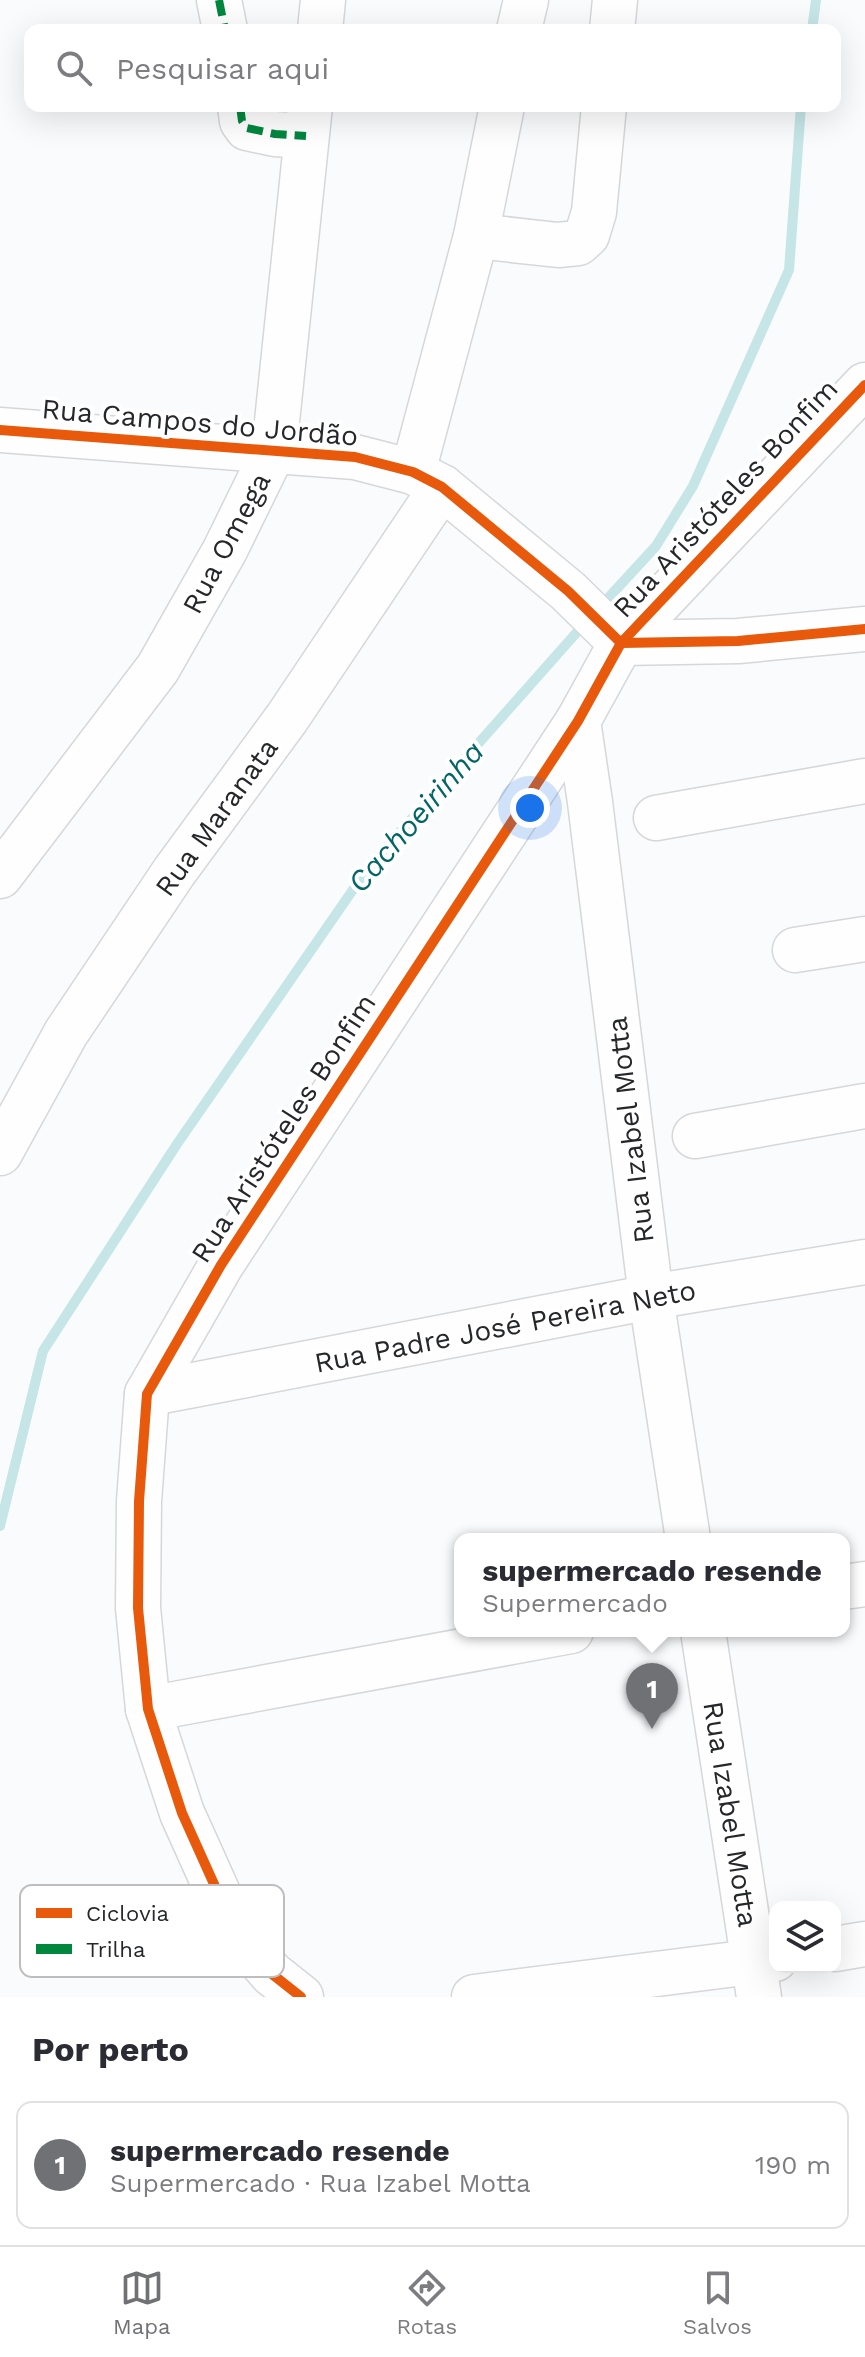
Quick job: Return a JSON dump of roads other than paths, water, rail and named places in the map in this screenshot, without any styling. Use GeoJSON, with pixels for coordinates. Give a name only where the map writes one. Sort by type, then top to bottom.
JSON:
{"type":"FeatureCollection","features":[{"type":"Feature","properties":{"kind":"street"},"geometry":{"type":"LineString","coordinates":[[219,0],[224,24]]}},
{"type":"Feature","properties":{"kind":"street"},"geometry":{"type":"LineString","coordinates":[[321,24],[323,0]]}},
{"type":"Feature","properties":{"kind":"street"},"geometry":{"type":"LineString","coordinates":[[520,24],[526,0]]}},
{"type":"Feature","properties":{"kind":"street"},"geometry":{"type":"LineString","coordinates":[[613,24],[615,0]]}},
{"type":"Feature","properties":{"kind":"street"},"geometry":{"type":"LineString","coordinates":[[241,112],[247,128],[275,134],[308,121]]}},
{"type":"Feature","properties":{"kind":"street","name":"Rua Maranata"},"geometry":{"type":"LineString","coordinates":[[0,1153],[74,1020],[174,872],[287,718],[428,480],[501,112]]}},
{"type":"Feature","properties":{"kind":"street"},"geometry":{"type":"LineString","coordinates":[[476,236],[558,245],[578,243],[587,235],[592,227],[603,112]]}},
{"type":"Feature","properties":{"kind":"street","name":"Rua Omega"},"geometry":{"type":"LineString","coordinates":[[0,876],[158,668],[225,550],[274,450],[308,121]]}},
{"type":"Feature","properties":{"kind":"street","name":"Rua Aristóteles Bonfim"},"geometry":{"type":"LineString","coordinates":[[214,1885],[182,1813],[148,1709],[138,1608],[139,1501],[147,1394],[221,1265],[578,721],[621,643],[865,385]]}},
{"type":"Feature","properties":{"kind":"street","name":"Rua Campos do Jordão"},"geometry":{"type":"LineString","coordinates":[[0,430],[355,457],[428,480],[568,591],[621,643]]}},
{"type":"Feature","properties":{"kind":"street"},"geometry":{"type":"LineString","coordinates":[[621,643],[738,641],[865,629]]}},
{"type":"Feature","properties":{"kind":"street","name":"Rua Izabel Motta"},"geometry":{"type":"LineString","coordinates":[[578,721],[651,1297],[687,1533]]}},
{"type":"Feature","properties":{"kind":"street"},"geometry":{"type":"LineString","coordinates":[[656,818],[865,781]]}},
{"type":"Feature","properties":{"kind":"street"},"geometry":{"type":"LineString","coordinates":[[795,950],[865,939]]}},
{"type":"Feature","properties":{"kind":"street"},"geometry":{"type":"LineString","coordinates":[[695,1136],[865,1106]]}},
{"type":"Feature","properties":{"kind":"street","name":"Rua Padre José Pereira Neto"},"geometry":{"type":"LineString","coordinates":[[147,1394],[651,1297],[865,1262]]}},
{"type":"Feature","properties":{"kind":"street"},"geometry":{"type":"LineString","coordinates":[[148,1709],[538,1637]]}},
{"type":"Feature","properties":{"kind":"street","name":"Rua Izabel Motta"},"geometry":{"type":"LineString","coordinates":[[704,1637],[763,1973]]}},
{"type":"Feature","properties":{"kind":"street"},"geometry":{"type":"LineString","coordinates":[[841,1948],[865,1944]]}},
{"type":"Feature","properties":{"kind":"street"},"geometry":{"type":"LineString","coordinates":[[474,1997],[763,1973]]}},
{"type":"Feature","properties":{"kind":"street","name":"Rua Aristóteles Bonfim"},"geometry":{"type":"LineString","coordinates":[[276,1977],[301,1997]]}},
{"type":"Feature","properties":{"kind":"waterway","name":"Cachoeirinha"},"geometry":{"type":"LineString","coordinates":[[813,24],[816,0]]}},
{"type":"Feature","properties":{"kind":"waterway","name":"Cachoeirinha"},"geometry":{"type":"LineString","coordinates":[[599,608],[656,546],[693,486],[789,270],[801,112]]}},
{"type":"Feature","properties":{"kind":"waterway","name":"Cachoeirinha"},"geometry":{"type":"LineString","coordinates":[[0,1526],[43,1351],[177,1144],[368,868],[585,623]]}},
{"type":"Feature","properties":{"kind":"place","name":"supermercado resende"},"geometry":{"type":"Point","coordinates":[652,1729]}}]}
